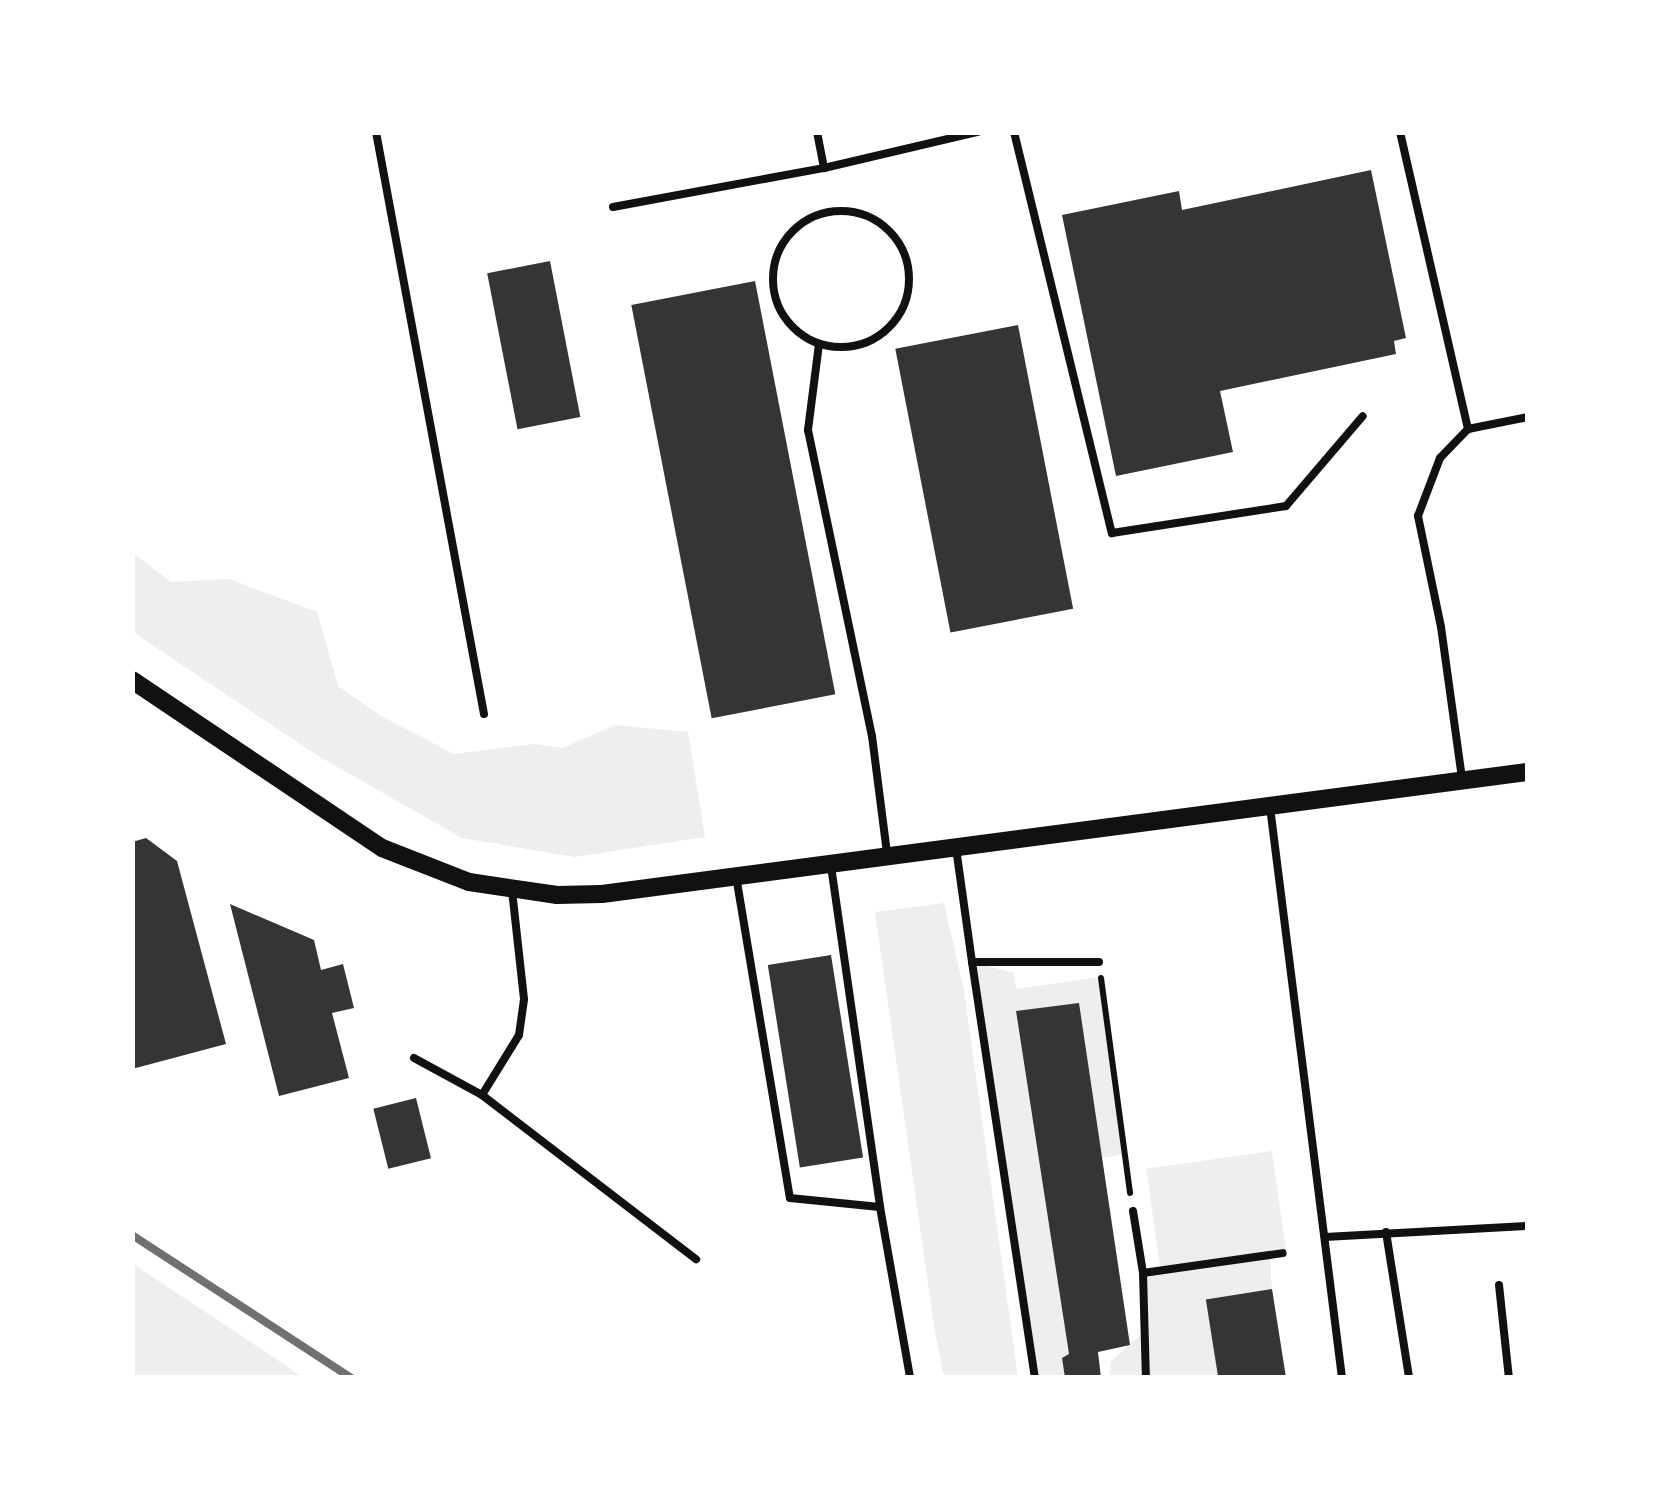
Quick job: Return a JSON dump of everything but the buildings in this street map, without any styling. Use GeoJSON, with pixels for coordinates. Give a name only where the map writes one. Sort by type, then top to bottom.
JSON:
{"type":"FeatureCollection","features":[{"type":"Feature","properties":{"kind":"street"},"geometry":{"type":"LineString","coordinates":[[132,680],[382,848],[439,873],[512,891],[602,894],[955,844],[1528,772]]}},
{"type":"Feature","properties":{"kind":"lane"},"geometry":{"type":"LineString","coordinates":[[376,132],[484,714]]}},
{"type":"Feature","properties":{"kind":"lane"},"geometry":{"type":"LineString","coordinates":[[817,132],[824,168]]}},
{"type":"Feature","properties":{"kind":"lane"},"geometry":{"type":"LineString","coordinates":[[613,207],[824,168],[978,132]]}},
{"type":"Feature","properties":{"kind":"lane"},"geometry":{"type":"LineString","coordinates":[[1014,132],[1112,533],[1286,506],[1363,416]]}},
{"type":"Feature","properties":{"kind":"lane"},"geometry":{"type":"LineString","coordinates":[[1400,132],[1468,429]]}},
{"type":"Feature","properties":{"kind":"lane"},"geometry":{"type":"LineString","coordinates":[[830,211],[869,216],[899,242],[907,260],[906,298],[887,329],[872,340],[837,348],[819,344],[786,321],[774,294],[774,264],[794,229],[810,218],[830,211]]}},
{"type":"Feature","properties":{"kind":"lane"},"geometry":{"type":"LineString","coordinates":[[819,344],[808,430],[872,736],[887,853]]}},
{"type":"Feature","properties":{"kind":"lane"},"geometry":{"type":"LineString","coordinates":[[1462,780],[1440,627],[1418,516],[1440,458],[1468,429],[1528,417]]}},
{"type":"Feature","properties":{"kind":"lane"},"geometry":{"type":"LineString","coordinates":[[1269,803],[1342,1378]]}},
{"type":"Feature","properties":{"kind":"lane"},"geometry":{"type":"LineString","coordinates":[[955,844],[1035,1378]]}},
{"type":"Feature","properties":{"kind":"lane"},"geometry":{"type":"LineString","coordinates":[[830,861],[880,1207],[910,1378]]}},
{"type":"Feature","properties":{"kind":"lane"},"geometry":{"type":"LineString","coordinates":[[736,874],[790,1198],[880,1207]]}},
{"type":"Feature","properties":{"kind":"lane"},"geometry":{"type":"LineString","coordinates":[[482,1095],[520,1035],[524,999],[512,891]]}},
{"type":"Feature","properties":{"kind":"lane"},"geometry":{"type":"LineString","coordinates":[[972,962],[1099,962]]}},
{"type":"Feature","properties":{"kind":"lane"},"geometry":{"type":"LineString","coordinates":[[414,1058],[482,1095],[696,1258]]}},
{"type":"Feature","properties":{"kind":"lane"},"geometry":{"type":"LineString","coordinates":[[1133,1211],[1143,1272],[1146,1378]]}},
{"type":"Feature","properties":{"kind":"lane"},"geometry":{"type":"LineString","coordinates":[[1325,1237],[1528,1226]]}},
{"type":"Feature","properties":{"kind":"lane"},"geometry":{"type":"LineString","coordinates":[[1386,1232],[1410,1378]]}},
{"type":"Feature","properties":{"kind":"lane"},"geometry":{"type":"LineString","coordinates":[[1143,1272],[1283,1253]]}},
{"type":"Feature","properties":{"kind":"lane"},"geometry":{"type":"LineString","coordinates":[[1499,1284],[1508,1378]]}},
{"type":"Feature","properties":{"kind":"path"},"geometry":{"type":"LineString","coordinates":[[1099,962],[1133,1211]]}},
{"type":"Feature","properties":{"kind":"shaded area"},"geometry":{"type":"Polygon","coordinates":[[[133,553],[171,582],[229,579],[317,612],[338,686],[381,716],[454,754],[534,744],[563,748],[615,725],[688,732],[705,837],[575,857],[462,838],[320,757],[133,632],[133,553]]]}},
{"type":"Feature","properties":{"kind":"shaded area"},"geometry":{"type":"Polygon","coordinates":[[[944,903],[964,991],[1018,1377],[944,1377],[935,1332],[875,912],[944,903]]]}},
{"type":"Feature","properties":{"kind":"shaded area"},"geometry":{"type":"Polygon","coordinates":[[[972,962],[1014,973],[1016,989],[1101,977],[1125,1154],[1102,1158],[1016,1012],[1069,1354],[1062,1358],[1065,1377],[1035,1377],[972,962]]]}},
{"type":"Feature","properties":{"kind":"shaded area"},"geometry":{"type":"Polygon","coordinates":[[[1272,1151],[1286,1249],[1160,1267],[1146,1169],[1272,1151]]]}},
{"type":"Feature","properties":{"kind":"shaded area"},"geometry":{"type":"Polygon","coordinates":[[[1270,1255],[1272,1289],[1206,1300],[1219,1377],[1109,1378],[1111,1361],[1147,1330],[1143,1273],[1270,1255]]]}},
{"type":"Feature","properties":{"kind":"shaded area"},"geometry":{"type":"Polygon","coordinates":[[[133,1264],[303,1377],[133,1377],[133,1264]]]}},
{"type":"Feature","properties":{"kind":"railway"},"geometry":{"type":"LineString","coordinates":[[132,1235],[351,1378]]}}]}
